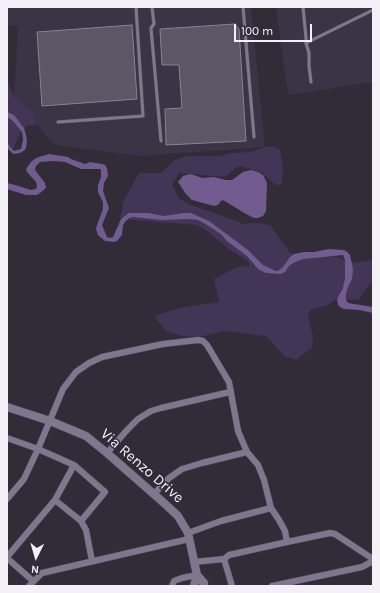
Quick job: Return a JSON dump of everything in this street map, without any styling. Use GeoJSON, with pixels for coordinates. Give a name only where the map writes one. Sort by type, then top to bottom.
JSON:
{"type":"FeatureCollection","features":[{"type":"Feature","properties":{"kind":"street"},"geometry":{"type":"LineString","coordinates":[[7,499],[24,479],[64,388],[76,372],[89,363],[102,357],[163,344],[198,340],[204,341],[207,345],[229,382],[238,431],[247,452],[258,465],[264,480],[271,508],[285,531],[287,542]]}},
{"type":"Feature","properties":{"kind":"street"},"geometry":{"type":"LineString","coordinates":[[107,453],[128,429],[138,420],[151,412],[161,408],[230,392]]}},
{"type":"Feature","properties":{"kind":"street","name":"Via Renzo Drive"},"geometry":{"type":"LineString","coordinates":[[7,407],[50,421],[86,436],[154,494],[178,516],[189,536],[197,575],[204,583],[204,586]]}},
{"type":"Feature","properties":{"kind":"street"},"geometry":{"type":"LineString","coordinates":[[7,438],[38,449],[74,465],[105,492],[82,521]]}},
{"type":"Feature","properties":{"kind":"street"},"geometry":{"type":"LineString","coordinates":[[154,494],[169,478],[182,469],[247,452]]}},
{"type":"Feature","properties":{"kind":"street"},"geometry":{"type":"LineString","coordinates":[[74,465],[55,500],[7,557],[31,584],[42,573],[189,536],[221,521],[271,508]]}},
{"type":"Feature","properties":{"kind":"street"},"geometry":{"type":"LineString","coordinates":[[55,500],[82,521],[86,530],[92,561]]}},
{"type":"Feature","properties":{"kind":"street"},"geometry":{"type":"LineString","coordinates":[[194,562],[224,559],[229,555],[330,533],[335,534],[373,560],[362,567],[272,586]]}},
{"type":"Feature","properties":{"kind":"street"},"geometry":{"type":"LineString","coordinates":[[224,559],[232,586]]}},
{"type":"Feature","properties":{"kind":"street"},"geometry":{"type":"LineString","coordinates":[[172,586],[174,582],[182,578],[197,575]]}},
{"type":"Feature","properties":{"kind":"street","name":"Via Renzo Drive"},"geometry":{"type":"LineString","coordinates":[[194,586],[197,575]]}},
{"type":"Feature","properties":{"kind":"lane"},"geometry":{"type":"LineString","coordinates":[[58,122],[143,116],[136,7]]}},
{"type":"Feature","properties":{"kind":"lane"},"geometry":{"type":"LineString","coordinates":[[152,7],[154,24],[151,28],[161,141]]}},
{"type":"Feature","properties":{"kind":"lane"},"geometry":{"type":"LineString","coordinates":[[243,7],[254,137]]}},
{"type":"Feature","properties":{"kind":"lane"},"geometry":{"type":"LineString","coordinates":[[303,7],[311,82]]}},
{"type":"Feature","properties":{"kind":"lane"},"geometry":{"type":"LineString","coordinates":[[306,43],[373,10]]}},
{"type":"Feature","properties":{"kind":"shaded area"},"geometry":{"type":"Polygon","coordinates":[[[7,7],[251,7],[265,147],[141,156],[54,145],[14,96],[18,27],[7,24],[7,7]]]}},
{"type":"Feature","properties":{"kind":"shaded area"},"geometry":{"type":"Polygon","coordinates":[[[276,7],[373,7],[373,82],[288,95],[276,7]]]}},
{"type":"Feature","properties":{"kind":"shaded area"},"geometry":{"type":"Polygon","coordinates":[[[7,81],[14,96],[33,112],[36,120],[36,125],[28,125],[22,130],[12,151],[7,151],[7,81]]]}},
{"type":"Feature","properties":{"kind":"shaded area"},"geometry":{"type":"Polygon","coordinates":[[[7,112],[14,115],[24,128],[27,141],[26,148],[20,153],[14,154],[7,147],[7,142],[14,151],[21,149],[23,140],[22,132],[13,121],[7,117],[7,112]]]}},
{"type":"Feature","properties":{"kind":"shaded area"},"geometry":{"type":"Polygon","coordinates":[[[265,147],[276,147],[280,150],[283,166],[282,183],[277,186],[262,173],[241,166],[225,177],[179,173],[172,185],[179,198],[189,204],[244,224],[257,223],[270,225],[290,253],[297,255],[329,254],[353,263],[373,260],[373,281],[359,300],[336,299],[328,305],[310,310],[308,317],[313,337],[312,348],[296,360],[284,356],[265,336],[224,331],[199,337],[182,336],[166,331],[154,316],[179,308],[219,302],[214,279],[237,267],[250,266],[248,261],[230,250],[206,230],[197,225],[120,219],[124,200],[139,173],[161,173],[175,160],[187,156],[220,156],[231,153],[251,152],[265,147]]]}},
{"type":"Feature","properties":{"kind":"shaded area"},"geometry":{"type":"Polygon","coordinates":[[[49,154],[68,157],[85,164],[90,162],[105,165],[108,176],[104,183],[103,191],[109,208],[102,225],[107,237],[113,237],[121,219],[129,213],[148,213],[164,216],[191,213],[209,221],[248,250],[263,265],[276,271],[283,267],[294,254],[329,249],[343,250],[350,255],[353,269],[352,279],[346,293],[346,300],[348,303],[373,307],[373,313],[344,309],[338,305],[337,299],[343,288],[345,278],[345,260],[343,255],[303,259],[293,263],[285,272],[281,274],[266,273],[258,269],[247,256],[227,241],[221,234],[198,220],[190,219],[162,220],[133,217],[129,218],[123,225],[122,235],[117,241],[105,241],[98,235],[96,229],[103,209],[103,202],[98,192],[98,185],[101,177],[100,169],[81,169],[65,162],[40,162],[36,166],[35,170],[45,183],[45,189],[37,195],[26,195],[7,189],[7,183],[31,190],[36,189],[36,182],[26,169],[36,158],[49,154]]]}},
{"type":"Feature","properties":{"kind":"shaded area"},"geometry":{"type":"Polygon","coordinates":[[[251,170],[263,175],[267,183],[266,211],[263,216],[258,218],[254,218],[246,214],[223,200],[218,205],[214,206],[192,200],[178,182],[183,176],[190,174],[202,178],[214,177],[232,180],[243,172],[251,170]]]}},
{"type":"Feature","properties":{"kind":"building"},"geometry":{"type":"Polygon","coordinates":[[[235,24],[239,29],[246,141],[166,145],[165,109],[182,108],[179,65],[162,65],[160,29],[235,24]]]}},
{"type":"Feature","properties":{"kind":"building"},"geometry":{"type":"Polygon","coordinates":[[[132,25],[137,99],[42,106],[37,32],[132,25]]]}}]}
